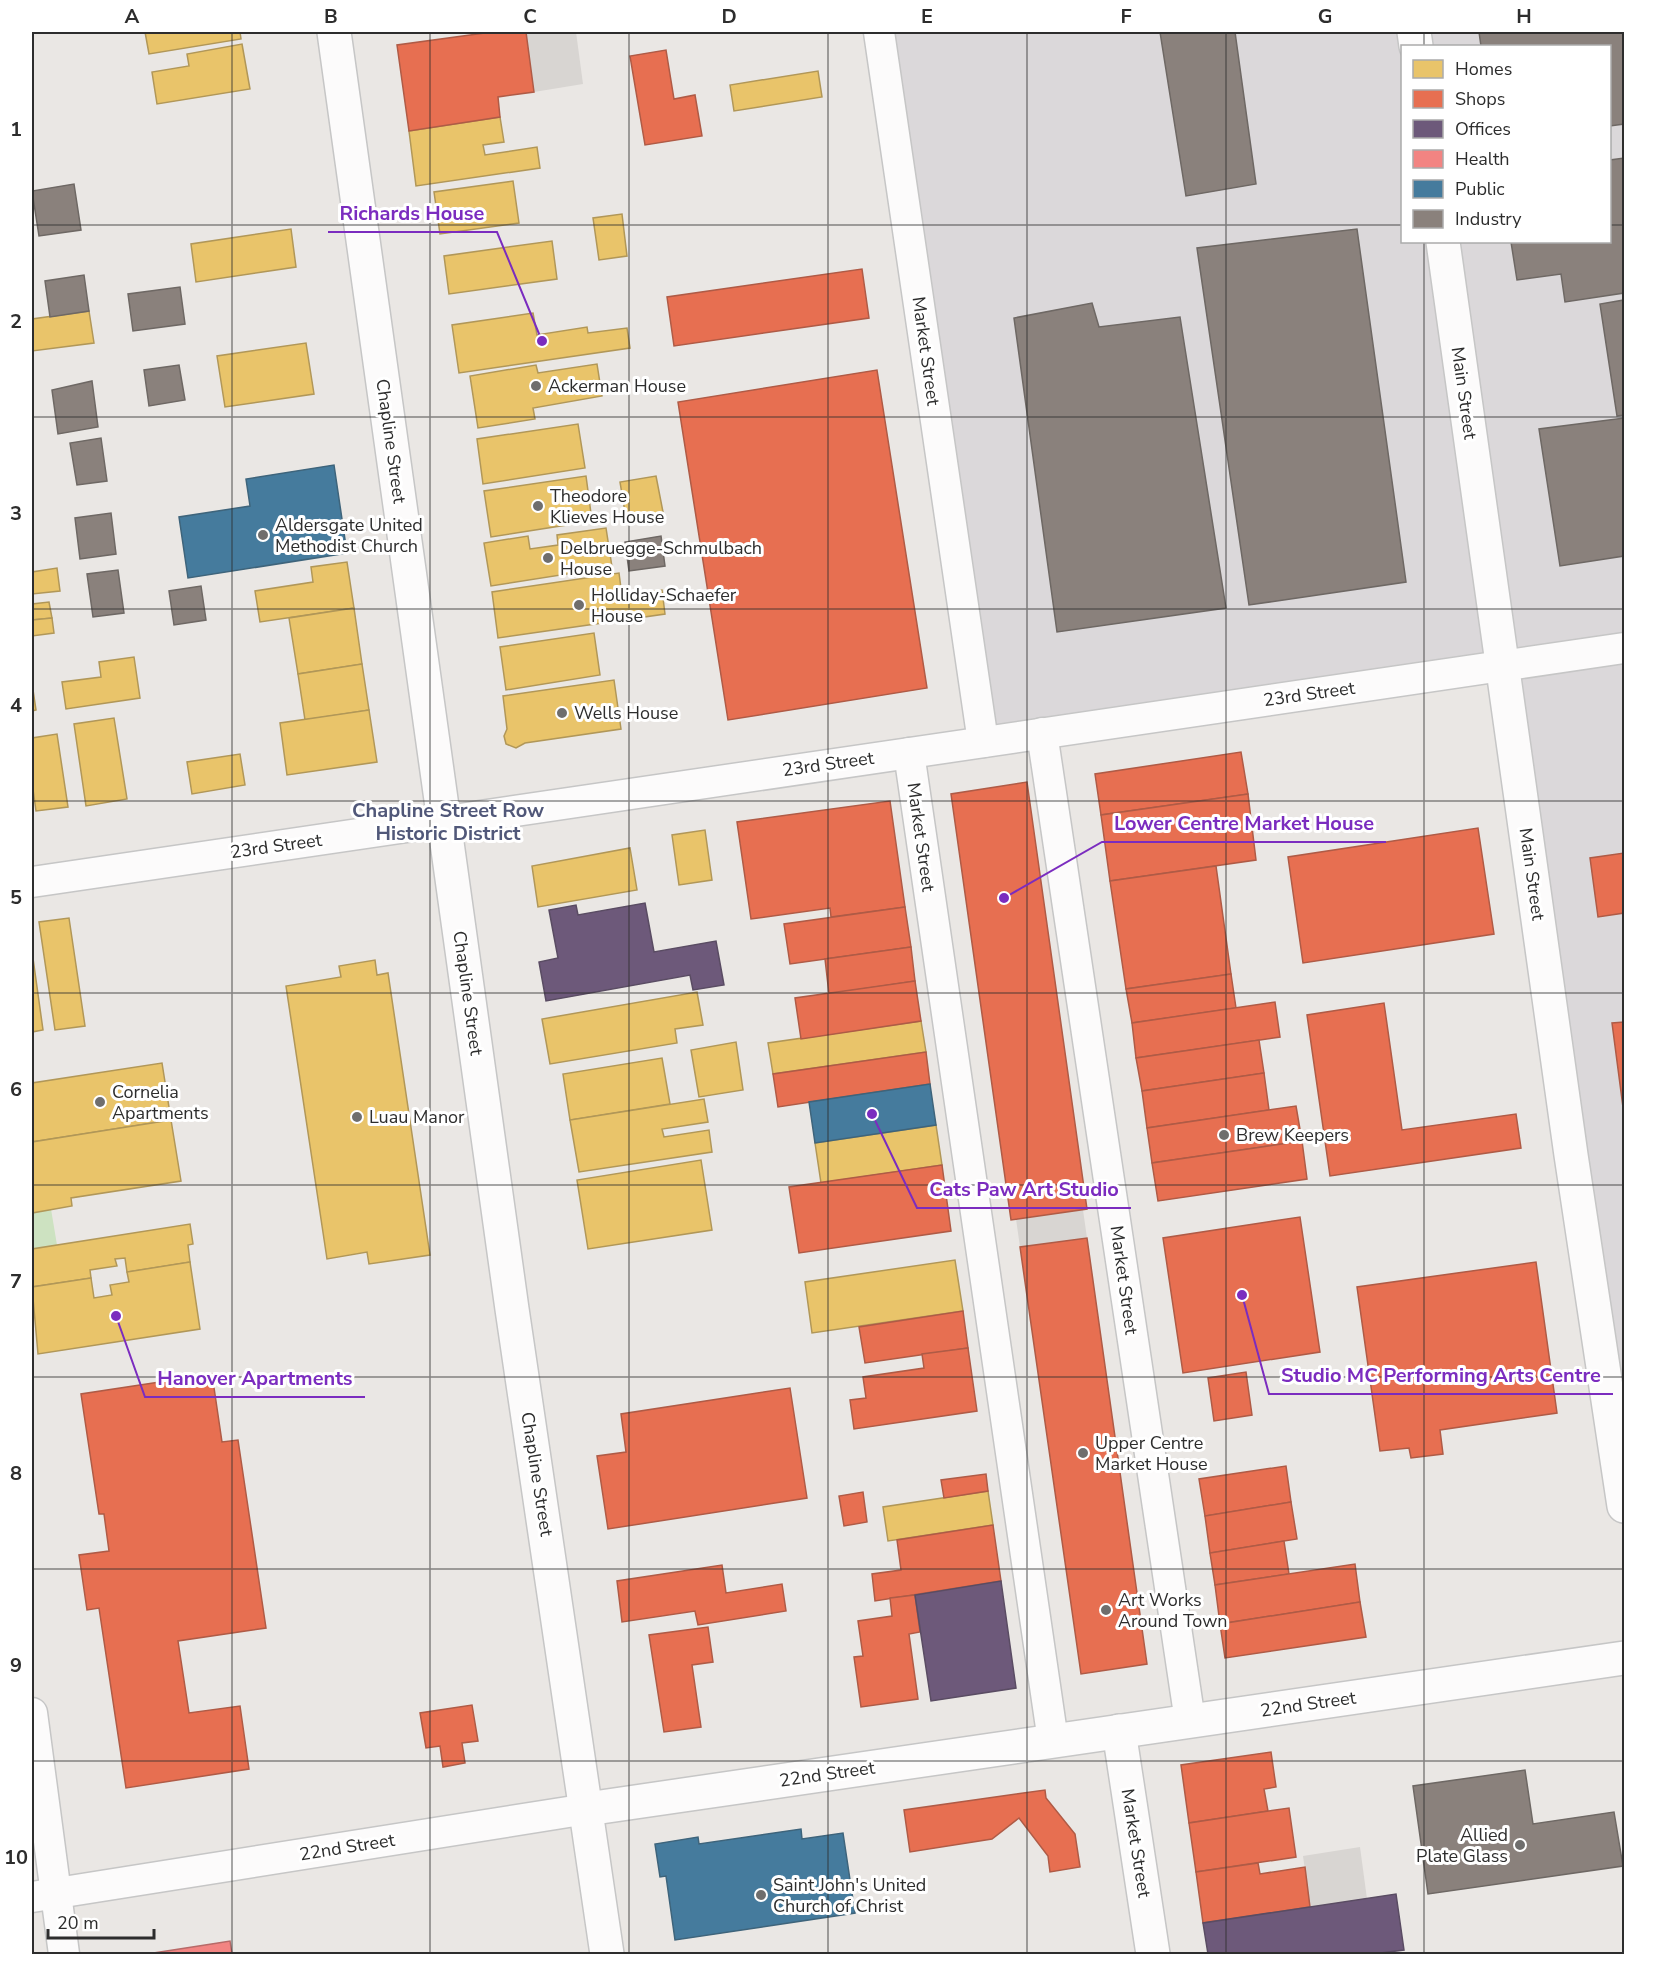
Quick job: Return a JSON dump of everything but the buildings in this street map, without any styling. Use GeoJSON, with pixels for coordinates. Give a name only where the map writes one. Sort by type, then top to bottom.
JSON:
{"type":"FeatureCollection","features":[{"type":"Feature","properties":{"kind":"street","name":"Chapline Street"},"geometry":{"type":"LineString","coordinates":[[334,32],[512,1309],[607,1954]]}},
{"type":"Feature","properties":{"kind":"street","name":"Market Street"},"geometry":{"type":"LineString","coordinates":[[879,32],[983,742]]}},
{"type":"Feature","properties":{"kind":"street","name":"Main Street"},"geometry":{"type":"LineString","coordinates":[[1443,243],[1571,1155],[1624,1506]]}},
{"type":"Feature","properties":{"kind":"street","name":"23rd Street"},"geometry":{"type":"LineString","coordinates":[[32,882],[1624,648]]}},
{"type":"Feature","properties":{"kind":"street","name":"Market Street"},"geometry":{"type":"LineString","coordinates":[[1042,733],[1190,1721]]}},
{"type":"Feature","properties":{"kind":"street","name":"Market Street"},"geometry":{"type":"LineString","coordinates":[[909,753],[1053,1741]]}},
{"type":"Feature","properties":{"kind":"street","name":"22nd Street"},"geometry":{"type":"LineString","coordinates":[[43,1895],[587,1809],[1624,1658]]}},
{"type":"Feature","properties":{"kind":"street"},"geometry":{"type":"LineString","coordinates":[[32,1713],[43,1895],[64,1954]]}},
{"type":"Feature","properties":{"kind":"street","name":"Market Street"},"geometry":{"type":"LineString","coordinates":[[1119,1731],[1153,1954]]}},
{"type":"Feature","properties":{"kind":"shaded area"},"geometry":{"type":"Polygon","coordinates":[[[526,32],[576,32],[583,84],[534,92],[526,32]]]}},
{"type":"Feature","properties":{"kind":"shaded area"},"geometry":{"type":"Polygon","coordinates":[[[879,32],[1624,32],[1624,1506],[1503,666],[983,742],[879,32]]]}},
{"type":"Feature","properties":{"kind":"shaded area"},"geometry":{"type":"Polygon","coordinates":[[[1083,1210],[1087,1238],[1020,1247],[1016,1219],[1083,1210]]]}},
{"type":"Feature","properties":{"kind":"shaded area"},"geometry":{"type":"Polygon","coordinates":[[[1360,1847],[1367,1899],[1310,1907],[1303,1856],[1360,1847]]]}},
{"type":"Feature","properties":{"kind":"green space"},"geometry":{"type":"Polygon","coordinates":[[[51,1209],[57,1245],[32,1249],[32,1213],[51,1209]]]}},
{"type":"Feature","properties":{"kind":"place","name":"Richards House"},"geometry":{"type":"Point","coordinates":[542,341]}},
{"type":"Feature","properties":{"kind":"place","name":"Ackerman House"},"geometry":{"type":"Point","coordinates":[536,386]}},
{"type":"Feature","properties":{"kind":"place","name":"Theodore Klieves House"},"geometry":{"type":"Point","coordinates":[538,506]}},
{"type":"Feature","properties":{"kind":"place","name":"Aldersgate United Methodist Church"},"geometry":{"type":"Point","coordinates":[263,535]}},
{"type":"Feature","properties":{"kind":"place","name":"Delbruegge-Schmulbach House"},"geometry":{"type":"Point","coordinates":[548,558]}},
{"type":"Feature","properties":{"kind":"place","name":"Holliday-Schaefer House"},"geometry":{"type":"Point","coordinates":[579,605]}},
{"type":"Feature","properties":{"kind":"place","name":"Wells House"},"geometry":{"type":"Point","coordinates":[562,713]}},
{"type":"Feature","properties":{"kind":"place","name":"Lower Centre Market House"},"geometry":{"type":"Point","coordinates":[1004,898]}},
{"type":"Feature","properties":{"kind":"place","name":"Cornelia Apartments"},"geometry":{"type":"Point","coordinates":[100,1102]}},
{"type":"Feature","properties":{"kind":"place","name":"Cats Paw Art Studio"},"geometry":{"type":"Point","coordinates":[872,1114]}},
{"type":"Feature","properties":{"kind":"place","name":"Luau Manor"},"geometry":{"type":"Point","coordinates":[357,1117]}},
{"type":"Feature","properties":{"kind":"place","name":"Brew Keepers"},"geometry":{"type":"Point","coordinates":[1224,1135]}},
{"type":"Feature","properties":{"kind":"place","name":"Studio MC Performing Arts Centre"},"geometry":{"type":"Point","coordinates":[1242,1295]}},
{"type":"Feature","properties":{"kind":"place","name":"Hanover Apartments"},"geometry":{"type":"Point","coordinates":[116,1316]}},
{"type":"Feature","properties":{"kind":"place","name":"Upper Centre Market House"},"geometry":{"type":"Point","coordinates":[1083,1453]}},
{"type":"Feature","properties":{"kind":"place","name":"Art Works Around Town"},"geometry":{"type":"Point","coordinates":[1106,1610]}},
{"type":"Feature","properties":{"kind":"place","name":"Allied Plate Glass"},"geometry":{"type":"Point","coordinates":[1520,1845]}},
{"type":"Feature","properties":{"kind":"place","name":"Saint John's United Church of Christ"},"geometry":{"type":"Point","coordinates":[761,1895]}},
{"type":"Feature","properties":{"kind":"district","name":"Chapline Street Row Historic District"},"geometry":{"type":"Point","coordinates":[448,822]}}]}
